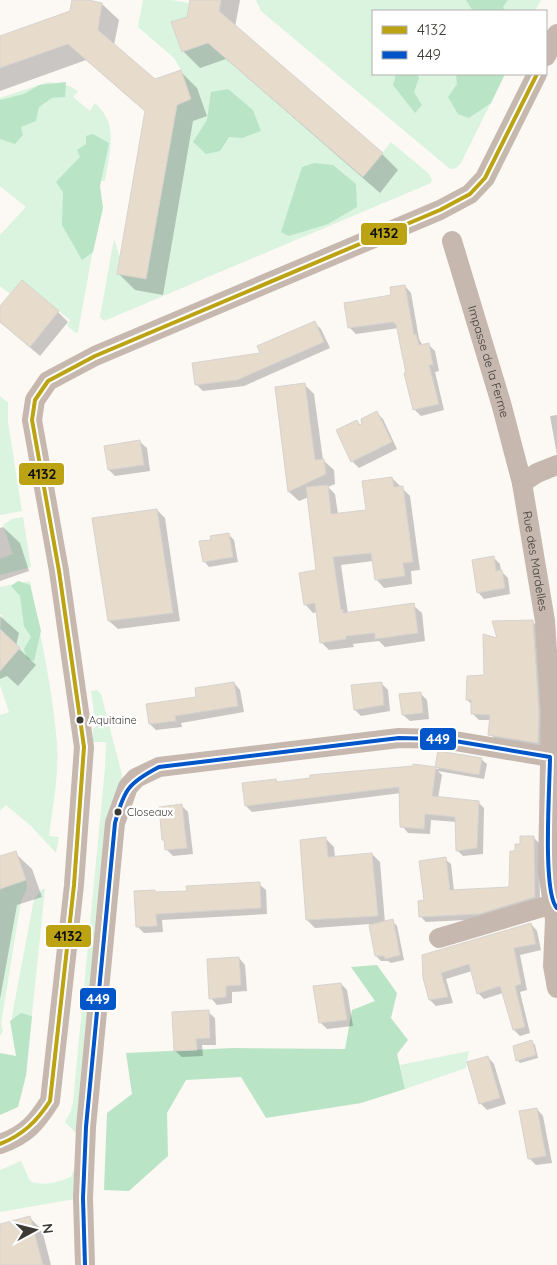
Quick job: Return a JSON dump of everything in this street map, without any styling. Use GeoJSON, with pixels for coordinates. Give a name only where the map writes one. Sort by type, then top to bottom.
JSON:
{"type":"FeatureCollection","features":[{"type":"Feature","properties":{"kind":"street"},"geometry":{"type":"LineString","coordinates":[[547,54],[557,34]]}},
{"type":"Feature","properties":{"kind":"street"},"geometry":{"type":"LineString","coordinates":[[0,1144],[14,1139],[35,1123],[50,1101],[74,885],[84,747],[59,570],[32,420],[35,400],[48,381],[95,356],[440,210],[470,194],[485,178],[536,75]]}},
{"type":"Feature","properties":{"kind":"street","name":"Impasse de la Ferme"},"geometry":{"type":"LineString","coordinates":[[452,241],[502,403],[522,483]]}},
{"type":"Feature","properties":{"kind":"street"},"geometry":{"type":"LineString","coordinates":[[522,483],[537,473],[557,465]]}},
{"type":"Feature","properties":{"kind":"street","name":"Rue des Mardelles"},"geometry":{"type":"LineString","coordinates":[[522,483],[545,621],[551,713],[548,871],[555,906],[553,966],[557,988]]}},
{"type":"Feature","properties":{"kind":"street"},"geometry":{"type":"LineString","coordinates":[[85,1265],[82,1198],[86,1127],[115,823],[128,787],[136,778],[159,766],[399,738],[443,739],[550,757]]}},
{"type":"Feature","properties":{"kind":"street"},"geometry":{"type":"LineString","coordinates":[[439,938],[555,906]]}},
{"type":"Feature","properties":{"kind":"green space"},"geometry":{"type":"Polygon","coordinates":[[[143,0],[172,0],[189,3],[189,16],[172,22],[182,51],[203,45],[206,41],[363,177],[391,142],[429,174],[432,180],[431,183],[104,321],[100,317],[114,239],[120,257],[117,274],[146,279],[177,107],[172,107],[191,99],[181,70],[174,58],[138,27],[143,0]]]}},
{"type":"Feature","properties":{"kind":"green space"},"geometry":{"type":"Polygon","coordinates":[[[256,0],[541,0],[536,10],[372,10],[372,75],[505,75],[461,163],[456,168],[450,169],[261,11],[256,0]]]}},
{"type":"Feature","properties":{"kind":"green space"},"geometry":{"type":"Polygon","coordinates":[[[466,0],[508,0],[503,7],[505,10],[472,10],[466,0]]]}},
{"type":"Feature","properties":{"kind":"green space"},"geometry":{"type":"Polygon","coordinates":[[[396,75],[418,75],[419,78],[414,92],[422,105],[415,113],[393,85],[396,75]]]}},
{"type":"Feature","properties":{"kind":"green space"},"geometry":{"type":"Polygon","coordinates":[[[505,75],[491,103],[469,118],[458,114],[448,97],[457,84],[456,76],[505,75]]]}},
{"type":"Feature","properties":{"kind":"green space"},"geometry":{"type":"Polygon","coordinates":[[[48,82],[69,86],[78,91],[73,97],[90,111],[95,103],[108,121],[110,130],[111,139],[105,181],[96,180],[101,205],[78,332],[76,333],[67,326],[70,320],[22,280],[10,294],[0,286],[0,235],[26,207],[0,186],[0,98],[48,82]]]}},
{"type":"Feature","properties":{"kind":"green space"},"geometry":{"type":"Polygon","coordinates":[[[66,82],[65,97],[52,98],[39,107],[36,121],[21,127],[23,135],[15,144],[0,139],[0,100],[24,94],[39,85],[66,82]]]}},
{"type":"Feature","properties":{"kind":"green space"},"geometry":{"type":"Polygon","coordinates":[[[228,89],[253,110],[261,131],[242,138],[229,137],[220,151],[206,154],[193,142],[207,120],[211,92],[228,89]]]}},
{"type":"Feature","properties":{"kind":"green space"},"geometry":{"type":"Polygon","coordinates":[[[93,134],[109,143],[100,186],[103,208],[93,252],[82,260],[62,225],[63,192],[56,182],[80,157],[77,150],[86,144],[86,136],[93,134]]]}},
{"type":"Feature","properties":{"kind":"green space"},"geometry":{"type":"Polygon","coordinates":[[[314,163],[333,165],[356,184],[357,207],[328,224],[289,236],[281,232],[302,167],[314,163]]]}},
{"type":"Feature","properties":{"kind":"green space"},"geometry":{"type":"Polygon","coordinates":[[[0,396],[8,403],[8,422],[22,511],[0,515],[0,396]]]}},
{"type":"Feature","properties":{"kind":"green space"},"geometry":{"type":"Polygon","coordinates":[[[23,517],[31,567],[0,575],[0,559],[13,554],[3,525],[12,519],[23,517]]]}},
{"type":"Feature","properties":{"kind":"green space"},"geometry":{"type":"Polygon","coordinates":[[[18,581],[30,585],[41,631],[34,661],[27,659],[24,649],[31,637],[24,626],[20,596],[11,586],[18,581]]]}},
{"type":"Feature","properties":{"kind":"green space"},"geometry":{"type":"Polygon","coordinates":[[[30,581],[46,662],[57,744],[55,790],[49,836],[59,837],[56,853],[31,826],[6,805],[0,811],[0,715],[9,712],[0,685],[0,670],[20,648],[4,633],[0,634],[2,615],[0,614],[0,587],[30,581]]]}},
{"type":"Feature","properties":{"kind":"green space"},"geometry":{"type":"Polygon","coordinates":[[[97,690],[101,694],[122,775],[75,1199],[0,1212],[0,1170],[21,1161],[30,1181],[40,1184],[51,1183],[71,1177],[77,1161],[76,1133],[65,1122],[73,1102],[105,768],[106,742],[93,742],[93,728],[96,727],[91,691],[97,690]]]}},
{"type":"Feature","properties":{"kind":"green space"},"geometry":{"type":"Polygon","coordinates":[[[26,880],[27,888],[21,901],[1,1024],[3,1031],[0,1036],[1,886],[26,880]]]}},
{"type":"Feature","properties":{"kind":"green space"},"geometry":{"type":"Polygon","coordinates":[[[42,889],[45,889],[29,1043],[15,1037],[12,1016],[34,899],[42,889]]]}},
{"type":"Feature","properties":{"kind":"green space"},"geometry":{"type":"Polygon","coordinates":[[[377,965],[397,993],[391,1018],[408,1040],[397,1054],[405,1089],[361,1103],[266,1118],[241,1077],[186,1080],[167,1113],[168,1156],[129,1191],[104,1190],[107,1113],[132,1094],[126,1053],[233,1048],[345,1049],[352,1010],[375,1001],[351,967],[377,965]]]}},
{"type":"Feature","properties":{"kind":"green space"},"geometry":{"type":"Polygon","coordinates":[[[21,1013],[32,1016],[26,1076],[18,1107],[0,1115],[0,1053],[16,1056],[10,1021],[21,1013]]]}},
{"type":"Feature","properties":{"kind":"green space"},"geometry":{"type":"Polygon","coordinates":[[[469,1051],[466,1068],[405,1089],[400,1065],[469,1051]]]}},
{"type":"Feature","properties":{"kind":"building"},"geometry":{"type":"Polygon","coordinates":[[[72,0],[88,0],[102,3],[98,30],[155,79],[181,70],[191,99],[177,105],[146,279],[117,274],[145,111],[68,44],[0,68],[0,36],[70,11],[72,0]]]}},
{"type":"Feature","properties":{"kind":"building"},"geometry":{"type":"Polygon","coordinates":[[[190,0],[221,0],[219,11],[383,153],[363,177],[208,43],[182,52],[171,22],[187,17],[190,0]]]}},
{"type":"Feature","properties":{"kind":"building"},"geometry":{"type":"Polygon","coordinates":[[[22,280],[59,311],[30,347],[0,322],[0,306],[22,280]]]}},
{"type":"Feature","properties":{"kind":"building"},"geometry":{"type":"Polygon","coordinates":[[[405,285],[414,335],[416,334],[419,345],[429,343],[433,365],[429,365],[439,404],[413,410],[404,373],[406,373],[396,324],[394,322],[348,328],[344,303],[391,295],[390,287],[405,285]]]}},
{"type":"Feature","properties":{"kind":"building"},"geometry":{"type":"Polygon","coordinates":[[[315,321],[324,342],[237,380],[195,385],[192,363],[260,353],[257,346],[315,321]]]}},
{"type":"Feature","properties":{"kind":"building"},"geometry":{"type":"Polygon","coordinates":[[[305,383],[315,460],[324,459],[326,474],[288,492],[275,387],[305,383]]]}},
{"type":"Feature","properties":{"kind":"building"},"geometry":{"type":"Polygon","coordinates":[[[377,411],[392,442],[351,462],[336,430],[357,420],[359,425],[362,424],[361,419],[377,411]]]}},
{"type":"Feature","properties":{"kind":"building"},"geometry":{"type":"Polygon","coordinates":[[[140,440],[144,465],[108,470],[104,446],[140,440]]]}},
{"type":"Feature","properties":{"kind":"building"},"geometry":{"type":"Polygon","coordinates":[[[392,477],[394,487],[403,486],[413,562],[403,563],[405,576],[375,580],[371,553],[333,557],[341,610],[343,609],[343,613],[414,603],[418,633],[375,639],[375,633],[346,636],[346,639],[320,643],[315,603],[304,605],[299,573],[316,570],[306,487],[328,485],[331,514],[366,510],[362,481],[392,477]]]}},
{"type":"Feature","properties":{"kind":"building"},"geometry":{"type":"Polygon","coordinates":[[[157,509],[173,613],[108,621],[92,518],[157,509]]]}},
{"type":"Feature","properties":{"kind":"building"},"geometry":{"type":"Polygon","coordinates":[[[229,533],[233,557],[203,562],[199,541],[211,540],[210,536],[229,533]]]}},
{"type":"Feature","properties":{"kind":"building"},"geometry":{"type":"Polygon","coordinates":[[[494,556],[496,571],[502,570],[505,588],[477,593],[472,560],[494,556]]]}},
{"type":"Feature","properties":{"kind":"building"},"geometry":{"type":"Polygon","coordinates":[[[533,620],[539,713],[538,743],[488,735],[490,715],[471,714],[471,700],[466,700],[467,676],[484,675],[483,634],[497,638],[492,621],[533,620]]]}},
{"type":"Feature","properties":{"kind":"building"},"geometry":{"type":"Polygon","coordinates":[[[0,629],[20,648],[0,671],[0,629]]]}},
{"type":"Feature","properties":{"kind":"building"},"geometry":{"type":"Polygon","coordinates":[[[234,682],[238,706],[175,716],[176,721],[149,724],[146,704],[196,697],[195,688],[234,682]]]}},
{"type":"Feature","properties":{"kind":"building"},"geometry":{"type":"Polygon","coordinates":[[[382,682],[384,705],[354,710],[351,685],[382,682]]]}},
{"type":"Feature","properties":{"kind":"building"},"geometry":{"type":"Polygon","coordinates":[[[421,692],[423,713],[402,715],[399,694],[421,692]]]}},
{"type":"Feature","properties":{"kind":"building"},"geometry":{"type":"Polygon","coordinates":[[[438,751],[482,758],[479,775],[435,767],[438,751]]]}},
{"type":"Feature","properties":{"kind":"building"},"geometry":{"type":"Polygon","coordinates":[[[413,764],[436,767],[432,796],[479,801],[477,848],[456,851],[455,817],[425,814],[424,829],[400,827],[399,787],[245,806],[242,783],[276,779],[277,782],[310,778],[310,775],[413,766],[413,764]]]}},
{"type":"Feature","properties":{"kind":"building"},"geometry":{"type":"Polygon","coordinates":[[[182,804],[187,848],[165,850],[164,840],[162,840],[159,807],[182,804]]]}},
{"type":"Feature","properties":{"kind":"building"},"geometry":{"type":"Polygon","coordinates":[[[520,836],[534,836],[535,897],[479,914],[419,917],[418,901],[424,900],[419,861],[446,857],[450,890],[509,887],[510,851],[515,851],[515,844],[520,844],[520,836]]]}},
{"type":"Feature","properties":{"kind":"building"},"geometry":{"type":"Polygon","coordinates":[[[326,837],[328,857],[372,853],[378,916],[306,920],[300,840],[326,837]]]}},
{"type":"Feature","properties":{"kind":"building"},"geometry":{"type":"Polygon","coordinates":[[[16,851],[26,880],[0,889],[0,856],[16,851]]]}},
{"type":"Feature","properties":{"kind":"building"},"geometry":{"type":"Polygon","coordinates":[[[260,882],[261,908],[156,914],[157,926],[136,927],[134,891],[187,891],[186,886],[260,882]]]}},
{"type":"Feature","properties":{"kind":"building"},"geometry":{"type":"Polygon","coordinates":[[[393,919],[400,955],[385,959],[384,956],[375,956],[369,925],[393,919]]]}},
{"type":"Feature","properties":{"kind":"building"},"geometry":{"type":"Polygon","coordinates":[[[531,923],[536,944],[514,948],[521,984],[515,986],[525,1027],[513,1030],[500,986],[477,994],[469,964],[441,973],[448,997],[429,1000],[423,978],[422,955],[531,923]]]}},
{"type":"Feature","properties":{"kind":"building"},"geometry":{"type":"Polygon","coordinates":[[[239,957],[241,985],[226,986],[226,997],[209,999],[207,959],[239,957]]]}},
{"type":"Feature","properties":{"kind":"building"},"geometry":{"type":"Polygon","coordinates":[[[341,983],[347,1020],[319,1023],[313,986],[341,983]]]}},
{"type":"Feature","properties":{"kind":"building"},"geometry":{"type":"Polygon","coordinates":[[[209,1010],[210,1038],[196,1039],[197,1050],[174,1051],[172,1012],[209,1010]]]}},
{"type":"Feature","properties":{"kind":"building"},"geometry":{"type":"Polygon","coordinates":[[[532,1040],[536,1055],[516,1061],[513,1046],[532,1040]]]}},
{"type":"Feature","properties":{"kind":"building"},"geometry":{"type":"Polygon","coordinates":[[[488,1056],[500,1098],[479,1104],[467,1062],[488,1056]]]}},
{"type":"Feature","properties":{"kind":"building"},"geometry":{"type":"Polygon","coordinates":[[[537,1108],[546,1156],[528,1159],[519,1111],[537,1108]]]}},
{"type":"Feature","properties":{"kind":"building"},"geometry":{"type":"Polygon","coordinates":[[[30,1216],[43,1265],[0,1265],[0,1224],[30,1216]]]}},
{"type":"Feature","properties":{"kind":"transit line","name":"4132"},"geometry":{"type":"LineString","coordinates":[[0,1144],[29,1127],[50,1101],[74,885],[84,747],[59,571],[32,420],[35,400],[48,381],[95,356],[440,210],[470,194],[485,178],[536,75]]}},
{"type":"Feature","properties":{"kind":"transit line","name":"449"},"geometry":{"type":"LineString","coordinates":[[85,1265],[83,1198],[86,1127],[115,823],[125,795],[140,778],[159,767],[399,738],[443,739],[550,757],[548,860],[552,898],[557,908]]}},
{"type":"Feature","properties":{"kind":"place","name":"Aquitaine"},"geometry":{"type":"Point","coordinates":[80,720]}},
{"type":"Feature","properties":{"kind":"place","name":"Closeaux"},"geometry":{"type":"Point","coordinates":[118,812]}}]}
